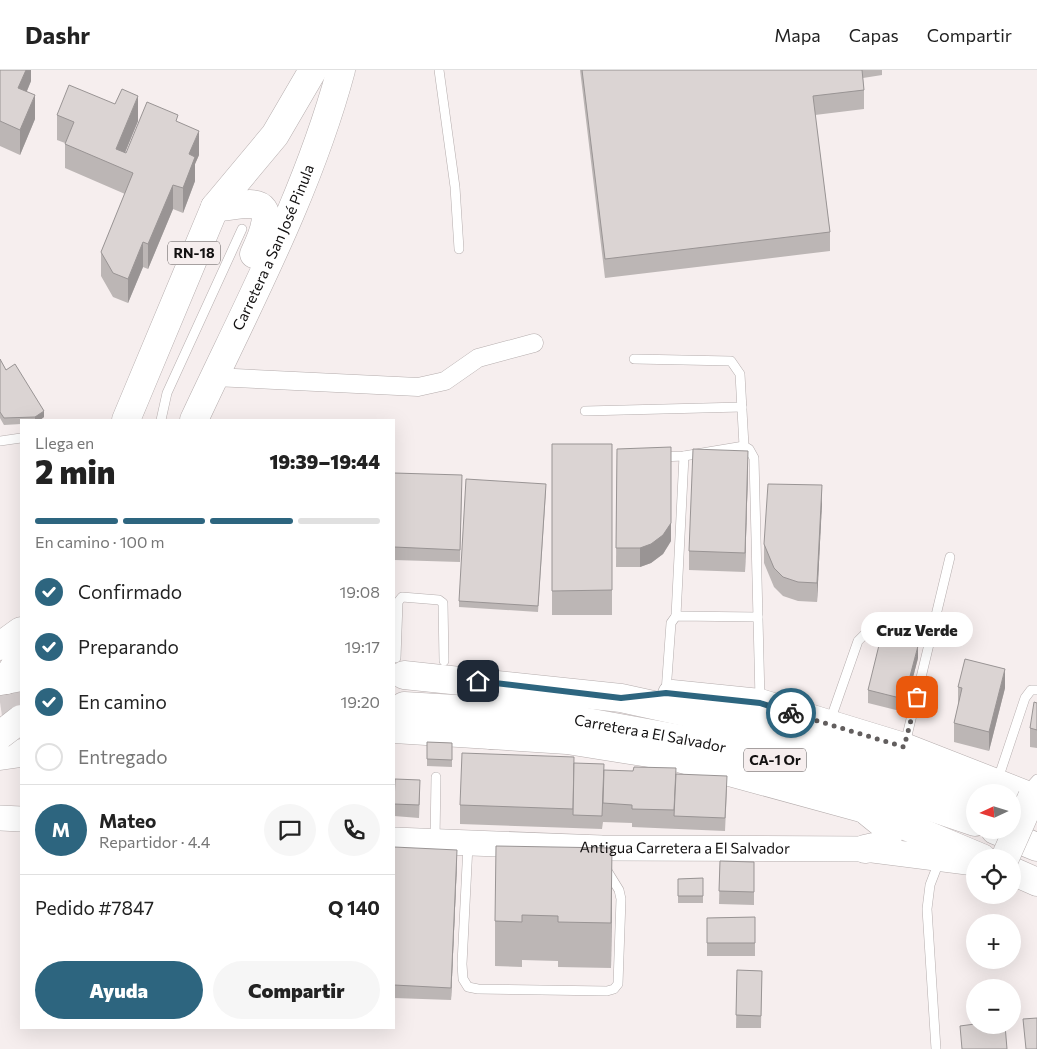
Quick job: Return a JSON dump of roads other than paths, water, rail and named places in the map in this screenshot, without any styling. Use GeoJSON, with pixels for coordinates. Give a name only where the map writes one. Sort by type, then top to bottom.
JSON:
{"type":"FeatureCollection","features":[{"type":"Feature","properties":{"kind":"main road","name":"RN-18"},"geometry":{"type":"LineString","coordinates":[[126,419],[214,207],[274,135],[314,70]]}},
{"type":"Feature","properties":{"kind":"main road","name":"Carretera a San José Pinula"},"geometry":{"type":"LineString","coordinates":[[194,419],[273,255],[315,149],[341,70]]}},
{"type":"Feature","properties":{"kind":"main road"},"geometry":{"type":"LineString","coordinates":[[182,419],[186,398],[266,226],[264,212],[257,206],[251,204],[214,207]]}},
{"type":"Feature","properties":{"kind":"main road"},"geometry":{"type":"LineString","coordinates":[[0,646],[20,632]]}},
{"type":"Feature","properties":{"kind":"main road"},"geometry":{"type":"LineString","coordinates":[[7,681],[20,658]]}},
{"type":"Feature","properties":{"kind":"main road"},"geometry":{"type":"LineString","coordinates":[[398,664],[444,661],[624,685],[666,693],[760,703],[904,747],[975,784]]}},
{"type":"Feature","properties":{"kind":"main road","name":"Carretera a El Salvador"},"geometry":{"type":"LineString","coordinates":[[398,664],[621,698],[717,719],[966,785]]}},
{"type":"Feature","properties":{"kind":"main road"},"geometry":{"type":"LineString","coordinates":[[497,668],[573,692]]}},
{"type":"Feature","properties":{"kind":"main road"},"geometry":{"type":"LineString","coordinates":[[621,698],[666,693]]}},
{"type":"Feature","properties":{"kind":"main road","name":"Carretera a El Salvador"},"geometry":{"type":"LineString","coordinates":[[399,717],[490,711],[570,719],[620,727],[755,755],[848,779],[966,819]]}},
{"type":"Feature","properties":{"kind":"main road"},"geometry":{"type":"LineString","coordinates":[[399,717],[491,735],[567,740],[682,759],[864,809],[966,851]]}},
{"type":"Feature","properties":{"kind":"main road"},"geometry":{"type":"LineString","coordinates":[[491,735],[570,719]]}},
{"type":"Feature","properties":{"kind":"main road"},"geometry":{"type":"LineString","coordinates":[[6,748],[20,721]]}},
{"type":"Feature","properties":{"kind":"main road"},"geometry":{"type":"LineString","coordinates":[[620,727],[682,759]]}},
{"type":"Feature","properties":{"kind":"main road"},"geometry":{"type":"LineString","coordinates":[[1009,849],[1031,800]]}},
{"type":"Feature","properties":{"kind":"main road"},"geometry":{"type":"LineString","coordinates":[[864,809],[884,826],[888,837],[883,845],[865,849]]}},
{"type":"Feature","properties":{"kind":"main road"},"geometry":{"type":"LineString","coordinates":[[1017,839],[1037,847]]}},
{"type":"Feature","properties":{"kind":"main road"},"geometry":{"type":"LineString","coordinates":[[1021,875],[1037,882]]}},
{"type":"Feature","properties":{"kind":"street"},"geometry":{"type":"LineString","coordinates":[[214,377],[418,387],[445,381],[478,358],[534,343]]}},
{"type":"Feature","properties":{"kind":"street"},"geometry":{"type":"LineString","coordinates":[[0,818],[20,819]]}},
{"type":"Feature","properties":{"kind":"street","name":"Antigua Carretera a El Salvador"},"geometry":{"type":"LineString","coordinates":[[395,840],[434,840],[602,848],[865,849],[966,862]]}},
{"type":"Feature","properties":{"kind":"lane"},"geometry":{"type":"LineString","coordinates":[[439,70],[455,187],[459,249]]}},
{"type":"Feature","properties":{"kind":"lane"},"geometry":{"type":"LineString","coordinates":[[162,419],[167,393],[242,229]]}},
{"type":"Feature","properties":{"kind":"lane"},"geometry":{"type":"LineString","coordinates":[[634,359],[731,361],[740,374],[744,446]]}},
{"type":"Feature","properties":{"kind":"lane"},"geometry":{"type":"LineString","coordinates":[[585,411],[742,406]]}},
{"type":"Feature","properties":{"kind":"lane"},"geometry":{"type":"LineString","coordinates":[[0,441],[20,438]]}},
{"type":"Feature","properties":{"kind":"lane"},"geometry":{"type":"LineString","coordinates":[[647,458],[684,456],[744,446],[749,449],[754,458],[760,703]]}},
{"type":"Feature","properties":{"kind":"lane"},"geometry":{"type":"LineString","coordinates":[[666,693],[672,623],[676,616],[684,456]]}},
{"type":"Feature","properties":{"kind":"lane"},"geometry":{"type":"LineString","coordinates":[[904,747],[950,557]]}},
{"type":"Feature","properties":{"kind":"lane"},"geometry":{"type":"LineString","coordinates":[[398,664],[398,602],[402,597],[439,600],[442,603],[444,661]]}},
{"type":"Feature","properties":{"kind":"lane"},"geometry":{"type":"LineString","coordinates":[[676,616],[758,617]]}},
{"type":"Feature","properties":{"kind":"lane"},"geometry":{"type":"LineString","coordinates":[[830,724],[858,641],[872,626],[883,621],[899,618],[935,623]]}},
{"type":"Feature","properties":{"kind":"lane"},"geometry":{"type":"LineString","coordinates":[[989,784],[1025,698],[1031,690],[1037,690]]}},
{"type":"Feature","properties":{"kind":"lane"},"geometry":{"type":"LineString","coordinates":[[434,840],[436,777]]}},
{"type":"Feature","properties":{"kind":"lane"},"geometry":{"type":"LineString","coordinates":[[468,842],[462,964],[463,979],[468,987],[478,989],[614,989],[618,984],[621,899],[619,890],[602,860],[602,848]]}},
{"type":"Feature","properties":{"kind":"lane"},"geometry":{"type":"LineString","coordinates":[[936,1049],[927,909],[930,885],[940,859]]}},
{"type":"Feature","properties":{"kind":"tunnel"},"geometry":{"type":"LineString","coordinates":[[0,702],[20,699]]}},
{"type":"Feature","properties":{"kind":"place","name":"Cruz Verde"},"geometry":{"type":"Point","coordinates":[917,697]}}]}
